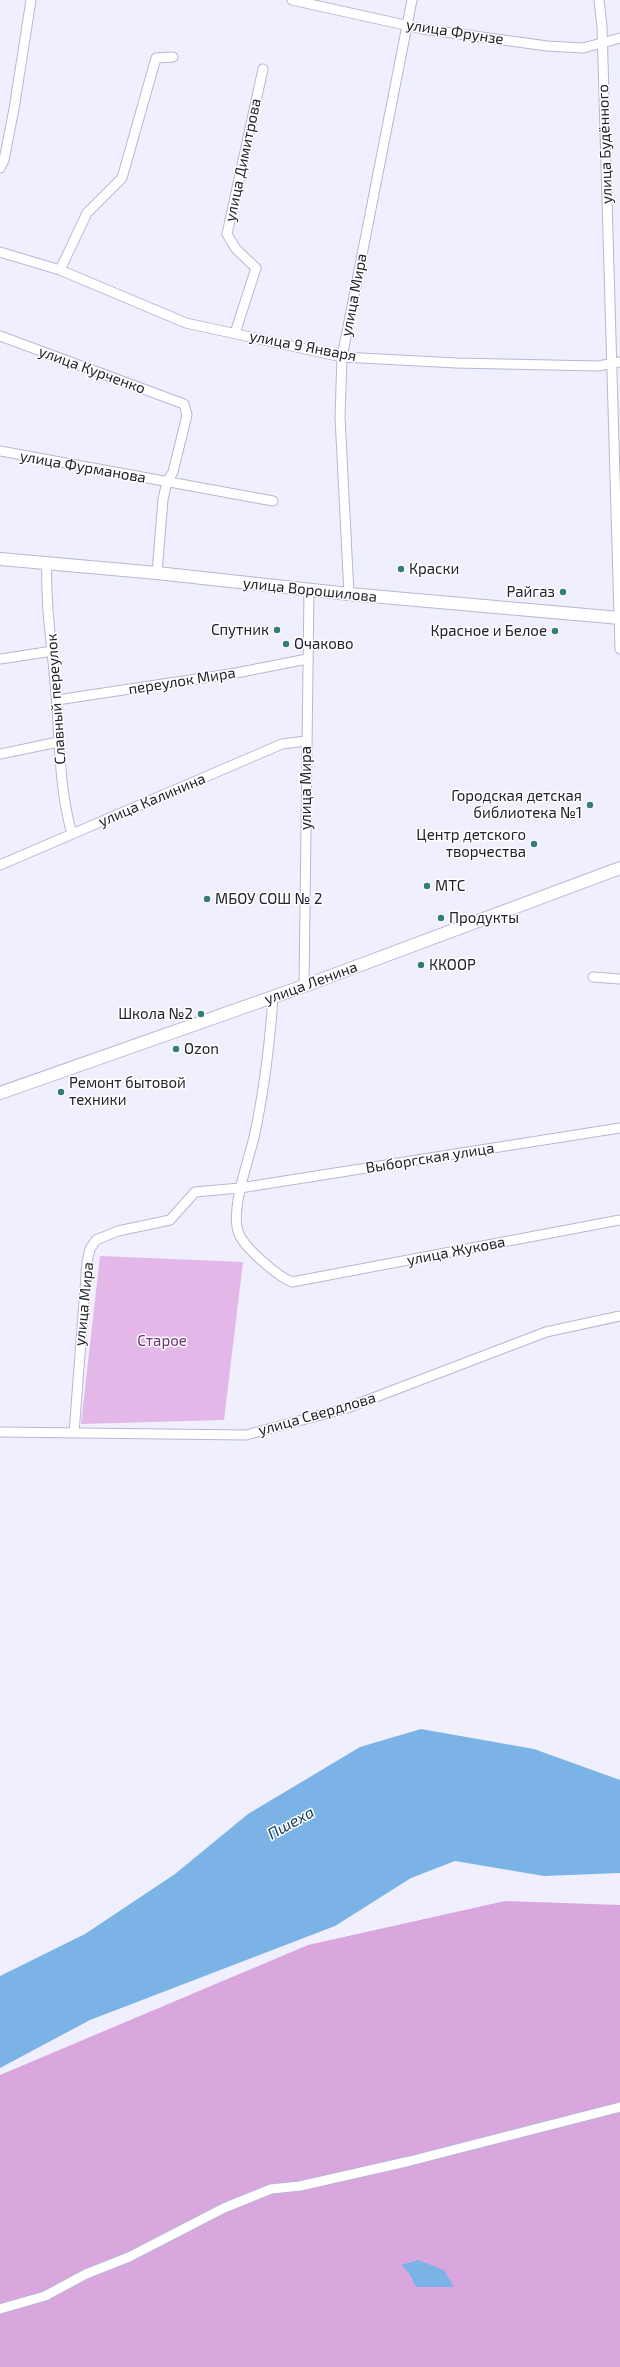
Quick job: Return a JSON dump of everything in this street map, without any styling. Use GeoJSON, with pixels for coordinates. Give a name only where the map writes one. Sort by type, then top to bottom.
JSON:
{"type":"FeatureCollection","features":[{"type":"Feature","properties":{"kind":"main road","name":"улица Ворошилова"},"geometry":{"type":"LineString","coordinates":[[0,559],[48,562],[349,594],[619,618]]}},
{"type":"Feature","properties":{"kind":"main road","name":"улица Ленина"},"geometry":{"type":"LineString","coordinates":[[0,1093],[304,986],[620,868]]}},
{"type":"Feature","properties":{"kind":"street"},"geometry":{"type":"LineString","coordinates":[[0,168],[4,160],[14,109],[31,0]]}},
{"type":"Feature","properties":{"kind":"street","name":"улица Фрунзе"},"geometry":{"type":"LineString","coordinates":[[292,0],[423,30],[547,46],[583,48],[620,38]]}},
{"type":"Feature","properties":{"kind":"street","name":"улица Мира"},"geometry":{"type":"LineString","coordinates":[[349,594],[340,417],[342,357],[412,0]]}},
{"type":"Feature","properties":{"kind":"street","name":"улица Будённого"},"geometry":{"type":"LineString","coordinates":[[599,0],[616,362],[620,649]]}},
{"type":"Feature","properties":{"kind":"street"},"geometry":{"type":"LineString","coordinates":[[60,270],[87,213],[122,178],[156,58],[172,57]]}},
{"type":"Feature","properties":{"kind":"street","name":"улица Димитрова"},"geometry":{"type":"LineString","coordinates":[[235,333],[256,268],[236,249],[227,234],[263,69]]}},
{"type":"Feature","properties":{"kind":"street","name":"улица 9 Января"},"geometry":{"type":"LineString","coordinates":[[0,252],[60,270],[186,323],[342,357],[472,364],[598,366],[616,362]]}},
{"type":"Feature","properties":{"kind":"street","name":"улица Курченко"},"geometry":{"type":"LineString","coordinates":[[0,336],[184,404],[187,416],[173,472],[167,482]]}},
{"type":"Feature","properties":{"kind":"street","name":"улица Фурманова"},"geometry":{"type":"LineString","coordinates":[[0,451],[273,501]]}},
{"type":"Feature","properties":{"kind":"street"},"geometry":{"type":"LineString","coordinates":[[157,573],[163,499],[167,482]]}},
{"type":"Feature","properties":{"kind":"street","name":"Славный переулок"},"geometry":{"type":"LineString","coordinates":[[48,562],[46,586],[57,700],[58,742],[68,819],[72,834]]}},
{"type":"Feature","properties":{"kind":"street","name":"улица Мира"},"geometry":{"type":"LineString","coordinates":[[304,986],[309,590]]}},
{"type":"Feature","properties":{"kind":"street"},"geometry":{"type":"LineString","coordinates":[[0,659],[53,650]]}},
{"type":"Feature","properties":{"kind":"street","name":"переулок Мира"},"geometry":{"type":"LineString","coordinates":[[57,700],[236,673],[307,659]]}},
{"type":"Feature","properties":{"kind":"street","name":"улица Калинина"},"geometry":{"type":"LineString","coordinates":[[0,866],[282,744],[306,741]]}},
{"type":"Feature","properties":{"kind":"street"},"geometry":{"type":"LineString","coordinates":[[0,754],[58,742]]}},
{"type":"Feature","properties":{"kind":"street"},"geometry":{"type":"LineString","coordinates":[[593,977],[620,978]]}},
{"type":"Feature","properties":{"kind":"street"},"geometry":{"type":"LineString","coordinates":[[240,1188],[255,1133],[273,997]]}},
{"type":"Feature","properties":{"kind":"street","name":"Выборгская улица"},"geometry":{"type":"LineString","coordinates":[[240,1188],[620,1128]]}},
{"type":"Feature","properties":{"kind":"street","name":"улица Мира"},"geometry":{"type":"LineString","coordinates":[[74,1433],[78,1353],[90,1249],[96,1240],[118,1231],[170,1220],[195,1192],[240,1188]]}},
{"type":"Feature","properties":{"kind":"street","name":"улица Жукова"},"geometry":{"type":"LineString","coordinates":[[240,1188],[236,1220],[239,1234],[258,1256],[280,1277],[292,1282],[620,1220]]}},
{"type":"Feature","properties":{"kind":"street","name":"улица Свердлова"},"geometry":{"type":"LineString","coordinates":[[0,1432],[246,1434],[347,1408],[546,1332],[620,1316]]}},
{"type":"Feature","properties":{"kind":"street"},"geometry":{"type":"LineString","coordinates":[[0,2309],[45,2296],[86,2274],[129,2257],[224,2208],[271,2189],[300,2186],[403,2163],[620,2107]]}},
{"type":"Feature","properties":{"kind":"green space","name":"Старое"},"geometry":{"type":"Polygon","coordinates":[[[100,1256],[243,1262],[224,1420],[81,1424],[100,1256]]]}},
{"type":"Feature","properties":{"kind":"shaded area"},"geometry":{"type":"Polygon","coordinates":[[[505,1901],[620,1905],[620,2367],[0,2367],[0,2075],[308,1945],[505,1901]]]}},
{"type":"Feature","properties":{"kind":"water","name":"Пшеха"},"geometry":{"type":"Polygon","coordinates":[[[421,1729],[534,1749],[620,1780],[620,1873],[544,1876],[455,1861],[411,1878],[335,1926],[90,2020],[0,2068],[0,1976],[85,1934],[175,1874],[248,1814],[360,1747],[421,1729]]]}},
{"type":"Feature","properties":{"kind":"water"},"geometry":{"type":"Polygon","coordinates":[[[418,2260],[444,2270],[454,2287],[416,2287],[409,2273],[401,2265],[418,2260]]]}},
{"type":"Feature","properties":{"kind":"place","name":"Краски"},"geometry":{"type":"Point","coordinates":[401,569]}},
{"type":"Feature","properties":{"kind":"place","name":"Райгаз"},"geometry":{"type":"Point","coordinates":[563,592]}},
{"type":"Feature","properties":{"kind":"place","name":"Спутник"},"geometry":{"type":"Point","coordinates":[277,630]}},
{"type":"Feature","properties":{"kind":"place","name":"Красное и Белое"},"geometry":{"type":"Point","coordinates":[555,631]}},
{"type":"Feature","properties":{"kind":"place","name":"Очаково"},"geometry":{"type":"Point","coordinates":[286,644]}},
{"type":"Feature","properties":{"kind":"place","name":"Городская детская библиотека №1"},"geometry":{"type":"Point","coordinates":[590,805]}},
{"type":"Feature","properties":{"kind":"place","name":"Центр детского творчества"},"geometry":{"type":"Point","coordinates":[534,844]}},
{"type":"Feature","properties":{"kind":"place","name":"МТС"},"geometry":{"type":"Point","coordinates":[427,886]}},
{"type":"Feature","properties":{"kind":"place","name":"МБОУ СОШ № 2"},"geometry":{"type":"Point","coordinates":[207,899]}},
{"type":"Feature","properties":{"kind":"place","name":"Продукты"},"geometry":{"type":"Point","coordinates":[441,918]}},
{"type":"Feature","properties":{"kind":"place","name":"ККООР"},"geometry":{"type":"Point","coordinates":[421,965]}},
{"type":"Feature","properties":{"kind":"place","name":"Школа №2"},"geometry":{"type":"Point","coordinates":[201,1014]}},
{"type":"Feature","properties":{"kind":"place","name":"Ozon"},"geometry":{"type":"Point","coordinates":[176,1049]}},
{"type":"Feature","properties":{"kind":"place","name":"Ремонт бытовой техники"},"geometry":{"type":"Point","coordinates":[61,1092]}}]}
